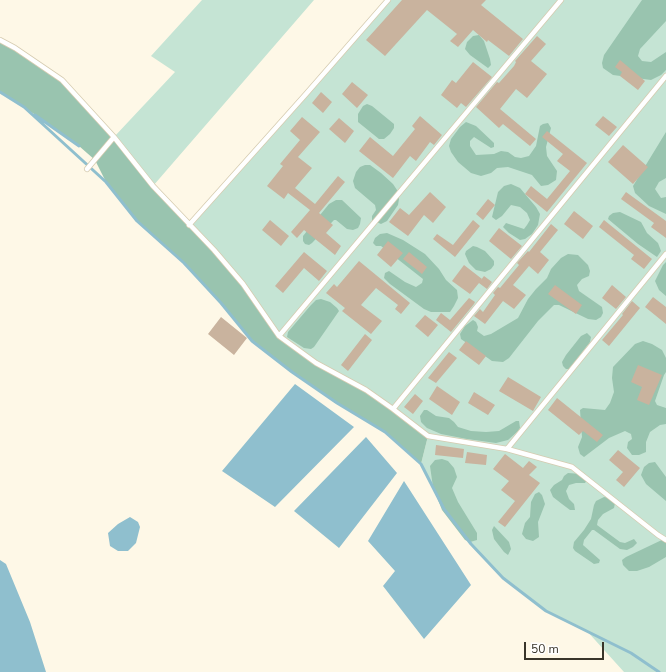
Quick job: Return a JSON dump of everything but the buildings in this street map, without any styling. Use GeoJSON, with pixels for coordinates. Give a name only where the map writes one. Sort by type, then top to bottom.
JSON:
{"type":"FeatureCollection","features":[{"type":"Feature","properties":{"kind":"lane"},"geometry":{"type":"LineString","coordinates":[[189,226],[388,0]]}},
{"type":"Feature","properties":{"kind":"lane"},"geometry":{"type":"LineString","coordinates":[[280,336],[561,0]]}},
{"type":"Feature","properties":{"kind":"lane"},"geometry":{"type":"LineString","coordinates":[[0,40],[15,48],[62,80],[114,137],[153,186],[189,226],[214,250],[243,284],[280,336],[316,363],[366,390],[428,436],[507,449],[572,467],[666,540]]}},
{"type":"Feature","properties":{"kind":"lane"},"geometry":{"type":"LineString","coordinates":[[392,409],[666,76]]}},
{"type":"Feature","properties":{"kind":"lane"},"geometry":{"type":"LineString","coordinates":[[88,169],[114,137]]}},
{"type":"Feature","properties":{"kind":"lane"},"geometry":{"type":"LineString","coordinates":[[507,449],[666,254]]}},
{"type":"Feature","properties":{"kind":"green space"},"geometry":{"type":"Polygon","coordinates":[[[202,0],[314,0],[153,186],[114,137],[175,72],[151,56],[202,0]]]}},
{"type":"Feature","properties":{"kind":"green space"},"geometry":{"type":"Polygon","coordinates":[[[388,0],[666,0],[666,672],[624,672],[586,630],[546,611],[503,578],[471,544],[444,509],[421,464],[428,436],[316,363],[279,336],[189,225],[388,0]]]}},
{"type":"Feature","properties":{"kind":"green space"},"geometry":{"type":"Polygon","coordinates":[[[642,0],[666,0],[666,21],[640,49],[638,56],[642,61],[651,62],[666,52],[666,70],[661,75],[651,80],[613,75],[603,68],[602,63],[604,55],[642,0]]]}},
{"type":"Feature","properties":{"kind":"green space"},"geometry":{"type":"Polygon","coordinates":[[[479,35],[484,41],[490,59],[491,65],[488,68],[470,55],[465,49],[467,42],[473,36],[479,35]]]}},
{"type":"Feature","properties":{"kind":"green space"},"geometry":{"type":"Polygon","coordinates":[[[0,40],[62,80],[114,137],[153,186],[243,284],[279,336],[316,363],[366,390],[428,436],[421,464],[385,432],[337,403],[292,372],[252,341],[221,303],[184,263],[137,221],[106,182],[95,160],[79,146],[0,92],[0,40]]]}},
{"type":"Feature","properties":{"kind":"green space"},"geometry":{"type":"Polygon","coordinates":[[[367,104],[372,106],[394,124],[394,128],[390,134],[384,139],[379,139],[358,122],[358,114],[363,106],[367,104]]]}},
{"type":"Feature","properties":{"kind":"green space"},"geometry":{"type":"Polygon","coordinates":[[[466,122],[476,126],[494,143],[494,147],[491,148],[474,137],[470,141],[470,146],[476,155],[494,154],[501,151],[508,152],[515,157],[521,158],[529,156],[536,146],[540,126],[548,123],[551,128],[546,147],[547,156],[557,171],[556,180],[548,185],[541,186],[532,175],[508,167],[497,168],[491,173],[481,176],[471,173],[458,162],[449,146],[451,139],[466,122]]]}},
{"type":"Feature","properties":{"kind":"green space"},"geometry":{"type":"Polygon","coordinates":[[[666,132],[666,178],[659,182],[655,189],[661,198],[666,197],[666,214],[649,206],[635,193],[633,186],[666,132]]]}},
{"type":"Feature","properties":{"kind":"green space"},"geometry":{"type":"Polygon","coordinates":[[[370,165],[381,173],[397,190],[399,199],[398,205],[387,221],[381,224],[372,220],[372,216],[376,210],[375,205],[355,188],[353,181],[356,172],[360,167],[370,165]]]}},
{"type":"Feature","properties":{"kind":"green space"},"geometry":{"type":"Polygon","coordinates":[[[511,184],[520,188],[540,214],[538,225],[532,234],[525,239],[520,240],[503,227],[506,223],[524,229],[530,220],[527,213],[520,207],[511,205],[502,216],[496,220],[492,217],[498,192],[504,186],[511,184]]]}},
{"type":"Feature","properties":{"kind":"green space"},"geometry":{"type":"Polygon","coordinates":[[[336,200],[342,200],[361,218],[358,228],[353,230],[347,229],[334,220],[312,243],[309,245],[305,244],[303,241],[303,236],[329,204],[336,200]]]}},
{"type":"Feature","properties":{"kind":"green space"},"geometry":{"type":"Polygon","coordinates":[[[620,212],[641,222],[647,233],[658,243],[661,251],[657,257],[638,244],[608,219],[613,213],[620,212]]]}},
{"type":"Feature","properties":{"kind":"green space"},"geometry":{"type":"Polygon","coordinates":[[[387,233],[403,240],[425,254],[439,269],[446,280],[457,290],[458,298],[450,312],[431,312],[424,309],[384,278],[385,273],[389,271],[405,282],[416,287],[422,283],[423,279],[381,246],[376,246],[373,243],[375,238],[380,234],[387,233]]]}},
{"type":"Feature","properties":{"kind":"green space"},"geometry":{"type":"Polygon","coordinates":[[[473,246],[485,251],[494,261],[494,265],[491,269],[485,272],[476,270],[469,263],[465,254],[466,251],[473,246]]]}},
{"type":"Feature","properties":{"kind":"green space"},"geometry":{"type":"Polygon","coordinates":[[[568,254],[578,255],[588,265],[590,271],[589,276],[582,279],[577,285],[579,291],[602,307],[603,313],[601,317],[596,320],[588,319],[559,305],[554,305],[538,321],[509,358],[503,362],[492,361],[461,339],[460,334],[465,326],[473,320],[476,322],[478,327],[477,331],[484,336],[491,334],[518,318],[528,299],[547,278],[551,269],[561,258],[568,254]]]}},
{"type":"Feature","properties":{"kind":"green space"},"geometry":{"type":"Polygon","coordinates":[[[666,262],[666,296],[659,290],[655,281],[666,262]]]}},
{"type":"Feature","properties":{"kind":"green space"},"geometry":{"type":"Polygon","coordinates":[[[321,299],[330,302],[339,311],[314,347],[311,349],[304,348],[287,337],[288,332],[316,300],[321,299]]]}},
{"type":"Feature","properties":{"kind":"green space"},"geometry":{"type":"Polygon","coordinates":[[[587,333],[591,337],[590,342],[569,369],[566,369],[562,362],[566,355],[581,336],[587,333]]]}},
{"type":"Feature","properties":{"kind":"green space"},"geometry":{"type":"Polygon","coordinates":[[[643,341],[662,350],[666,358],[666,372],[655,401],[657,405],[666,408],[666,424],[660,425],[650,432],[646,442],[646,452],[639,455],[632,455],[627,448],[628,442],[632,439],[631,434],[625,431],[609,438],[584,457],[580,454],[578,447],[582,437],[580,410],[583,408],[605,410],[610,403],[614,392],[612,378],[613,367],[635,344],[643,341]]]}},
{"type":"Feature","properties":{"kind":"green space"},"geometry":{"type":"Polygon","coordinates":[[[424,410],[427,410],[436,416],[449,418],[458,427],[471,431],[499,431],[516,421],[519,421],[520,428],[508,440],[496,443],[467,439],[441,434],[427,428],[421,422],[420,416],[424,410]]]}},
{"type":"Feature","properties":{"kind":"green space"},"geometry":{"type":"Polygon","coordinates":[[[442,459],[448,461],[454,468],[457,477],[452,488],[458,502],[477,533],[477,540],[470,542],[465,540],[442,510],[433,487],[430,466],[435,460],[442,459]]]}},
{"type":"Feature","properties":{"kind":"green space"},"geometry":{"type":"Polygon","coordinates":[[[655,462],[666,477],[666,501],[646,484],[641,475],[644,467],[649,463],[655,462]]]}},
{"type":"Feature","properties":{"kind":"green space"},"geometry":{"type":"Polygon","coordinates":[[[568,473],[581,474],[587,480],[585,483],[569,485],[566,491],[569,499],[574,504],[575,510],[570,510],[553,497],[550,490],[568,473]]]}},
{"type":"Feature","properties":{"kind":"green space"},"geometry":{"type":"Polygon","coordinates":[[[539,492],[542,495],[545,504],[538,522],[539,537],[533,541],[526,539],[522,534],[525,523],[530,517],[531,502],[535,494],[539,492]]]}},
{"type":"Feature","properties":{"kind":"green space"},"geometry":{"type":"Polygon","coordinates":[[[604,497],[611,498],[615,503],[614,508],[603,514],[598,520],[597,525],[620,542],[625,543],[634,539],[637,543],[627,550],[620,549],[592,530],[584,540],[583,545],[600,560],[599,563],[594,564],[573,548],[574,542],[591,519],[596,501],[604,497]]]}},
{"type":"Feature","properties":{"kind":"green space"},"geometry":{"type":"Polygon","coordinates":[[[494,526],[509,542],[511,549],[508,555],[494,539],[492,530],[494,526]]]}},
{"type":"Feature","properties":{"kind":"green space"},"geometry":{"type":"Polygon","coordinates":[[[666,538],[666,557],[649,567],[637,571],[629,571],[623,565],[622,560],[626,557],[666,538]]]}},
{"type":"Feature","properties":{"kind":"water"},"geometry":{"type":"Polygon","coordinates":[[[295,384],[354,427],[275,507],[222,471],[295,384]]]}},
{"type":"Feature","properties":{"kind":"water"},"geometry":{"type":"Polygon","coordinates":[[[366,437],[397,473],[339,548],[294,511],[366,437]]]}},
{"type":"Feature","properties":{"kind":"water"},"geometry":{"type":"Polygon","coordinates":[[[404,481],[471,585],[424,639],[383,586],[395,571],[368,541],[404,481]]]}},
{"type":"Feature","properties":{"kind":"water"},"geometry":{"type":"Polygon","coordinates":[[[130,517],[138,522],[140,527],[136,543],[128,551],[118,551],[110,546],[108,533],[118,524],[130,517]]]}},
{"type":"Feature","properties":{"kind":"water"},"geometry":{"type":"Polygon","coordinates":[[[0,560],[6,564],[30,622],[46,672],[0,672],[0,560]]]}},
{"type":"Feature","properties":{"kind":"waterway"},"geometry":{"type":"LineString","coordinates":[[0,92],[24,107],[106,182],[137,221],[184,263],[221,303],[252,341],[292,372],[337,403],[385,432],[421,464],[444,509],[471,544],[503,578],[546,611],[631,653],[659,672]]}},
{"type":"Feature","properties":{"kind":"waterway"},"geometry":{"type":"LineString","coordinates":[[35,115],[79,146]]}}]}
